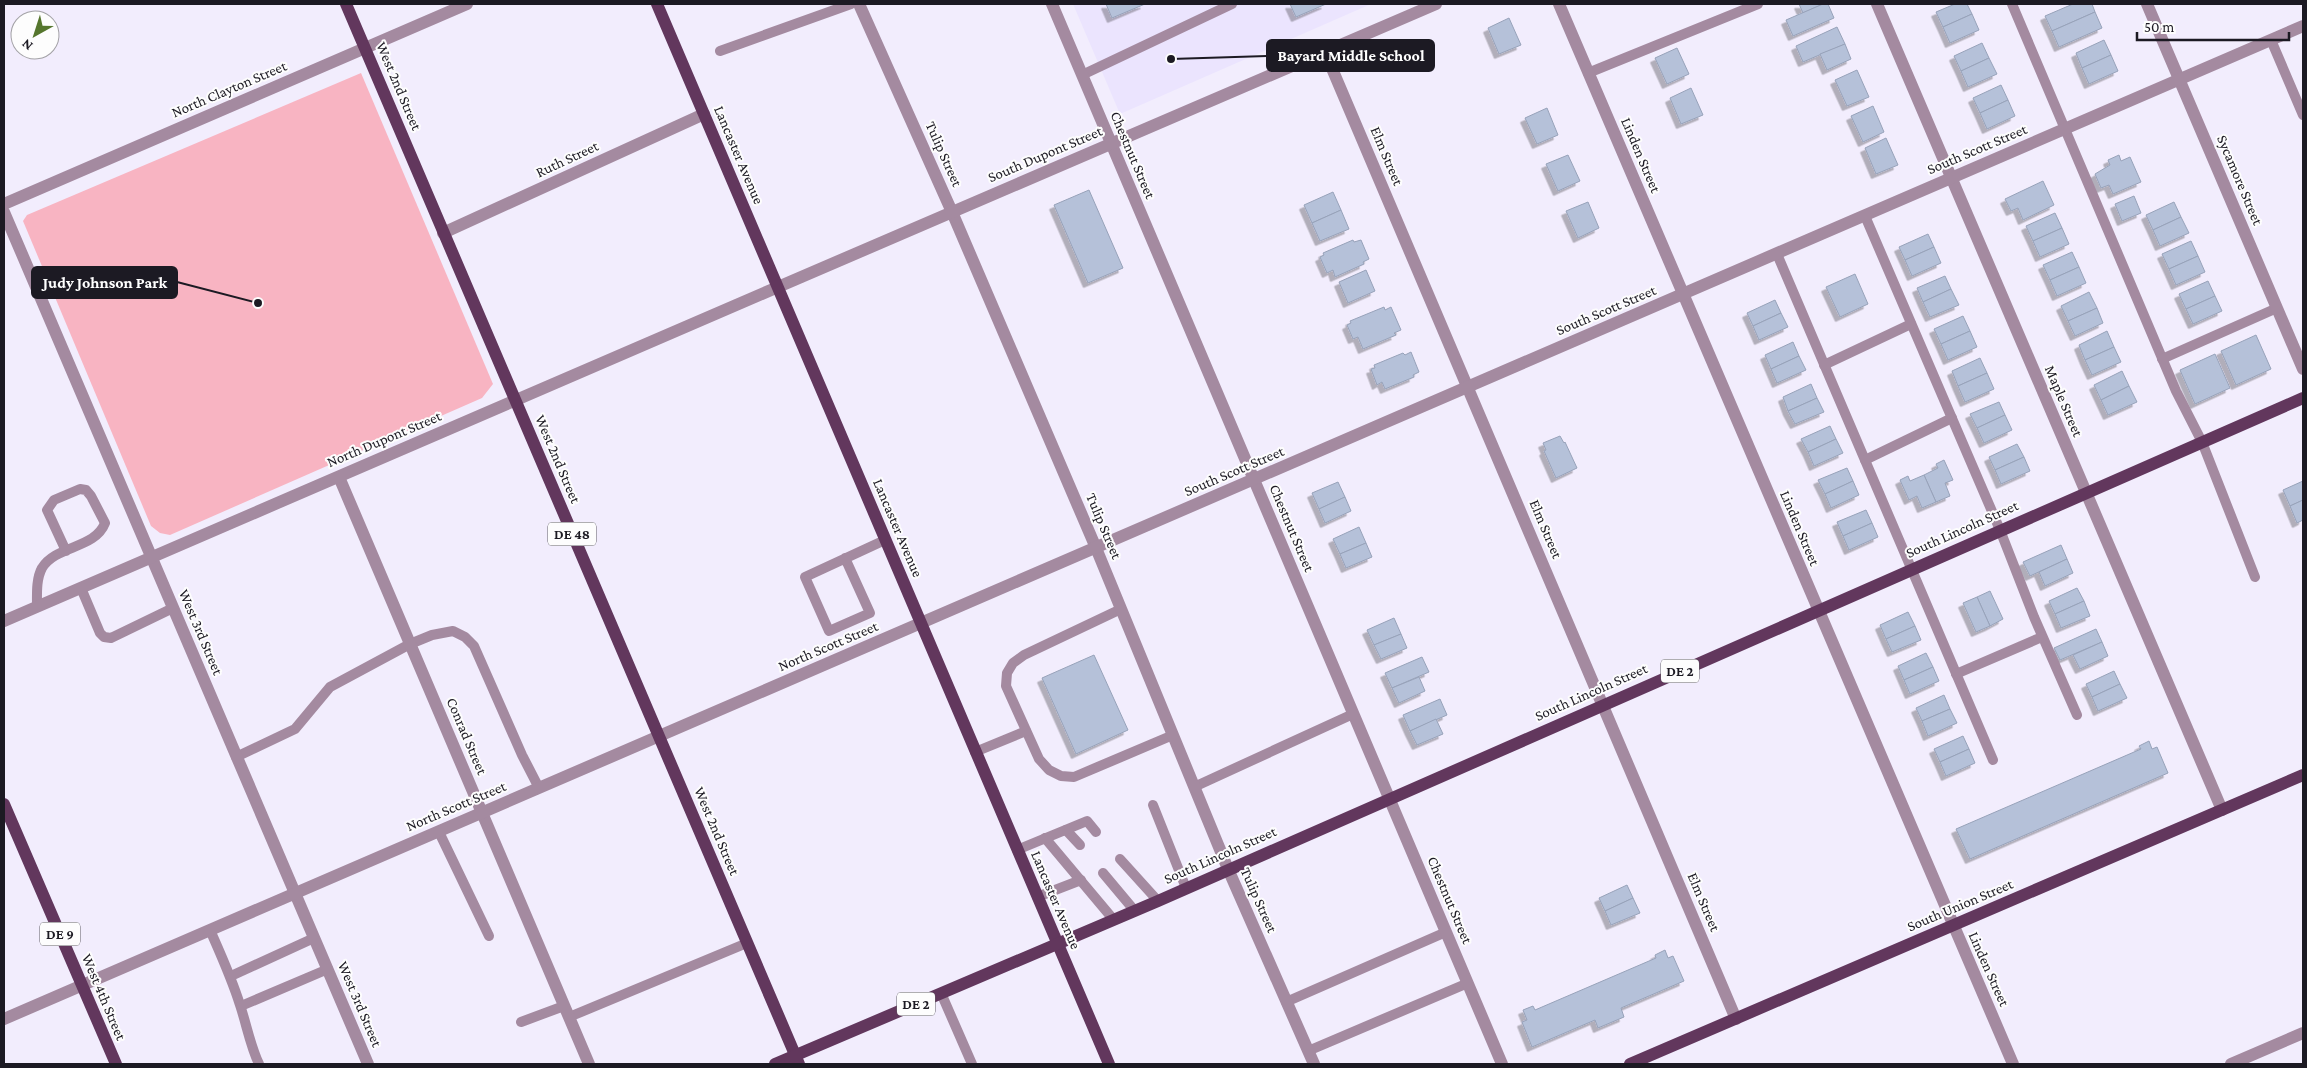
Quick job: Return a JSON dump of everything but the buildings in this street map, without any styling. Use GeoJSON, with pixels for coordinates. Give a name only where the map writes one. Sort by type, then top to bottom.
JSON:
{"type":"FeatureCollection","features":[{"type":"Feature","properties":{"kind":"main road","name":"West 2nd Street"},"geometry":{"type":"LineString","coordinates":[[346,4],[797,1060]]}},
{"type":"Feature","properties":{"kind":"main road","name":"Lancaster Avenue"},"geometry":{"type":"LineString","coordinates":[[657,4],[1109,1064]]}},
{"type":"Feature","properties":{"kind":"main road","name":"South Lincoln Street"},"geometry":{"type":"LineString","coordinates":[[1057,944],[2303,398]]}},
{"type":"Feature","properties":{"kind":"main road","name":"South Union Street"},"geometry":{"type":"LineString","coordinates":[[1630,1064],[2303,775]]}},
{"type":"Feature","properties":{"kind":"main road","name":"West 4th Street"},"geometry":{"type":"LineString","coordinates":[[4,804],[116,1064]]}},
{"type":"Feature","properties":{"kind":"main road","name":"DE 2"},"geometry":{"type":"LineString","coordinates":[[775,1064],[797,1060],[941,994],[1057,944]]}},
{"type":"Feature","properties":{"kind":"street","name":"North Clayton Street"},"geometry":{"type":"LineString","coordinates":[[4,204],[467,4]]}},
{"type":"Feature","properties":{"kind":"street","name":"Tulip Street"},"geometry":{"type":"LineString","coordinates":[[859,4],[952,212],[1096,548],[1228,869],[1314,1064]]}},
{"type":"Feature","properties":{"kind":"street","name":"Chestnut Street"},"geometry":{"type":"LineString","coordinates":[[1052,4],[1502,1064]]}},
{"type":"Feature","properties":{"kind":"street","name":"South Dupont Street"},"geometry":{"type":"LineString","coordinates":[[778,287],[1436,4]]}},
{"type":"Feature","properties":{"kind":"street","name":"Linden Street"},"geometry":{"type":"LineString","coordinates":[[1559,4],[1952,926],[2013,1064]]}},
{"type":"Feature","properties":{"kind":"street","name":"Maple Street"},"geometry":{"type":"LineString","coordinates":[[1877,4],[2222,810]]}},
{"type":"Feature","properties":{"kind":"street","name":"Sycamore Street"},"geometry":{"type":"LineString","coordinates":[[2147,4],[2303,369]]}},
{"type":"Feature","properties":{"kind":"street","name":"South Scott Street"},"geometry":{"type":"LineString","coordinates":[[921,624],[2303,26]]}},
{"type":"Feature","properties":{"kind":"street","name":"Elm Street"},"geometry":{"type":"LineString","coordinates":[[1325,52],[1736,1019]]}},
{"type":"Feature","properties":{"kind":"street","name":"Ruth Street"},"geometry":{"type":"LineString","coordinates":[[443,233],[704,114]]}},
{"type":"Feature","properties":{"kind":"street","name":"West 3rd Street"},"geometry":{"type":"LineString","coordinates":[[4,212],[368,1064]]}},
{"type":"Feature","properties":{"kind":"street","name":"North Dupont Street"},"geometry":{"type":"LineString","coordinates":[[4,621],[778,287]]}},
{"type":"Feature","properties":{"kind":"street","name":"Conrad Street"},"geometry":{"type":"LineString","coordinates":[[339,477],[589,1064]]}},
{"type":"Feature","properties":{"kind":"street","name":"North Scott Street"},"geometry":{"type":"LineString","coordinates":[[4,1019],[921,624]]}},
{"type":"Feature","properties":{"kind":"street"},"geometry":{"type":"LineString","coordinates":[[2230,1064],[2303,1033]]}},
{"type":"Feature","properties":{"kind":"lane"},"geometry":{"type":"LineString","coordinates":[[720,51],[850,4]]}},
{"type":"Feature","properties":{"kind":"lane"},"geometry":{"type":"LineString","coordinates":[[1082,75],[1232,4]]}},
{"type":"Feature","properties":{"kind":"lane"},"geometry":{"type":"LineString","coordinates":[[1588,73],[1758,4]]}},
{"type":"Feature","properties":{"kind":"lane"},"geometry":{"type":"LineString","coordinates":[[2012,4],[2162,359],[2202,442],[2256,577]]}},
{"type":"Feature","properties":{"kind":"lane"},"geometry":{"type":"LineString","coordinates":[[2271,40],[2303,115]]}},
{"type":"Feature","properties":{"kind":"lane"},"geometry":{"type":"LineString","coordinates":[[1865,216],[2000,530],[2042,637],[2077,715]]}},
{"type":"Feature","properties":{"kind":"lane"},"geometry":{"type":"LineString","coordinates":[[1777,254],[1993,760]]}},
{"type":"Feature","properties":{"kind":"lane"},"geometry":{"type":"LineString","coordinates":[[2162,359],[2277,308]]}},
{"type":"Feature","properties":{"kind":"lane"},"geometry":{"type":"LineString","coordinates":[[1824,365],[1912,324]]}},
{"type":"Feature","properties":{"kind":"lane"},"geometry":{"type":"LineString","coordinates":[[1864,460],[1952,418]]}},
{"type":"Feature","properties":{"kind":"lane"},"geometry":{"type":"LineString","coordinates":[[37,607],[37,582],[42,568],[51,559],[98,535],[105,523],[86,490],[80,489],[54,500],[47,510],[66,551]]}},
{"type":"Feature","properties":{"kind":"lane"},"geometry":{"type":"LineString","coordinates":[[845,558],[870,613],[829,631],[805,576],[845,558],[885,540]]}},
{"type":"Feature","properties":{"kind":"lane"},"geometry":{"type":"LineString","coordinates":[[81,588],[100,633],[104,637],[112,638],[173,608]]}},
{"type":"Feature","properties":{"kind":"lane"},"geometry":{"type":"LineString","coordinates":[[1121,609],[1037,647],[1013,663],[1007,673],[1006,686],[1039,759],[1049,770],[1061,776],[1074,777],[1173,735]]}},
{"type":"Feature","properties":{"kind":"lane"},"geometry":{"type":"LineString","coordinates":[[236,756],[295,729],[330,688],[410,644],[432,635],[453,631],[465,637],[474,646],[522,756],[539,788]]}},
{"type":"Feature","properties":{"kind":"lane"},"geometry":{"type":"LineString","coordinates":[[1956,674],[2042,637]]}},
{"type":"Feature","properties":{"kind":"lane"},"geometry":{"type":"LineString","coordinates":[[1194,787],[1354,714]]}},
{"type":"Feature","properties":{"kind":"lane"},"geometry":{"type":"LineString","coordinates":[[975,752],[1026,731]]}},
{"type":"Feature","properties":{"kind":"lane"},"geometry":{"type":"LineString","coordinates":[[1153,806],[1186,888]]}},
{"type":"Feature","properties":{"kind":"lane"},"geometry":{"type":"LineString","coordinates":[[1017,850],[1087,820],[1096,832]]}},
{"type":"Feature","properties":{"kind":"lane"},"geometry":{"type":"LineString","coordinates":[[1066,830],[1080,845]]}},
{"type":"Feature","properties":{"kind":"lane"},"geometry":{"type":"LineString","coordinates":[[439,832],[489,936]]}},
{"type":"Feature","properties":{"kind":"lane"},"geometry":{"type":"LineString","coordinates":[[1046,838],[1113,919]]}},
{"type":"Feature","properties":{"kind":"lane"},"geometry":{"type":"LineString","coordinates":[[1120,859],[1158,901]]}},
{"type":"Feature","properties":{"kind":"lane"},"geometry":{"type":"LineString","coordinates":[[1103,872],[1134,910]]}},
{"type":"Feature","properties":{"kind":"lane"},"geometry":{"type":"LineString","coordinates":[[1037,896],[1081,880]]}},
{"type":"Feature","properties":{"kind":"lane"},"geometry":{"type":"LineString","coordinates":[[210,930],[241,1006],[250,1044],[259,1064]]}},
{"type":"Feature","properties":{"kind":"lane"},"geometry":{"type":"LineString","coordinates":[[1286,1002],[1446,932]]}},
{"type":"Feature","properties":{"kind":"lane"},"geometry":{"type":"LineString","coordinates":[[230,976],[314,938]]}},
{"type":"Feature","properties":{"kind":"lane"},"geometry":{"type":"LineString","coordinates":[[520,1022],[566,1012],[747,943]]}},
{"type":"Feature","properties":{"kind":"lane"},"geometry":{"type":"LineString","coordinates":[[241,1006],[328,969]]}},
{"type":"Feature","properties":{"kind":"lane"},"geometry":{"type":"LineString","coordinates":[[1308,1052],[1468,983]]}},
{"type":"Feature","properties":{"kind":"lane"},"geometry":{"type":"LineString","coordinates":[[941,994],[972,1064]]}},
{"type":"Feature","properties":{"kind":"shaded area"},"geometry":{"type":"Polygon","coordinates":[[[1073,4],[1371,4],[1120,114],[1073,4]]]}},
{"type":"Feature","properties":{"kind":"shaded area"},"geometry":{"type":"Polygon","coordinates":[[[361,73],[493,384],[482,398],[170,535],[160,533],[151,526],[23,221],[27,215],[361,73]]]}},
{"type":"Feature","properties":{"kind":"place","name":"Bayard Middle School"},"geometry":{"type":"Point","coordinates":[1171,59]}},
{"type":"Feature","properties":{"kind":"place","name":"Judy Johnson Park"},"geometry":{"type":"Point","coordinates":[258,303]}}]}
